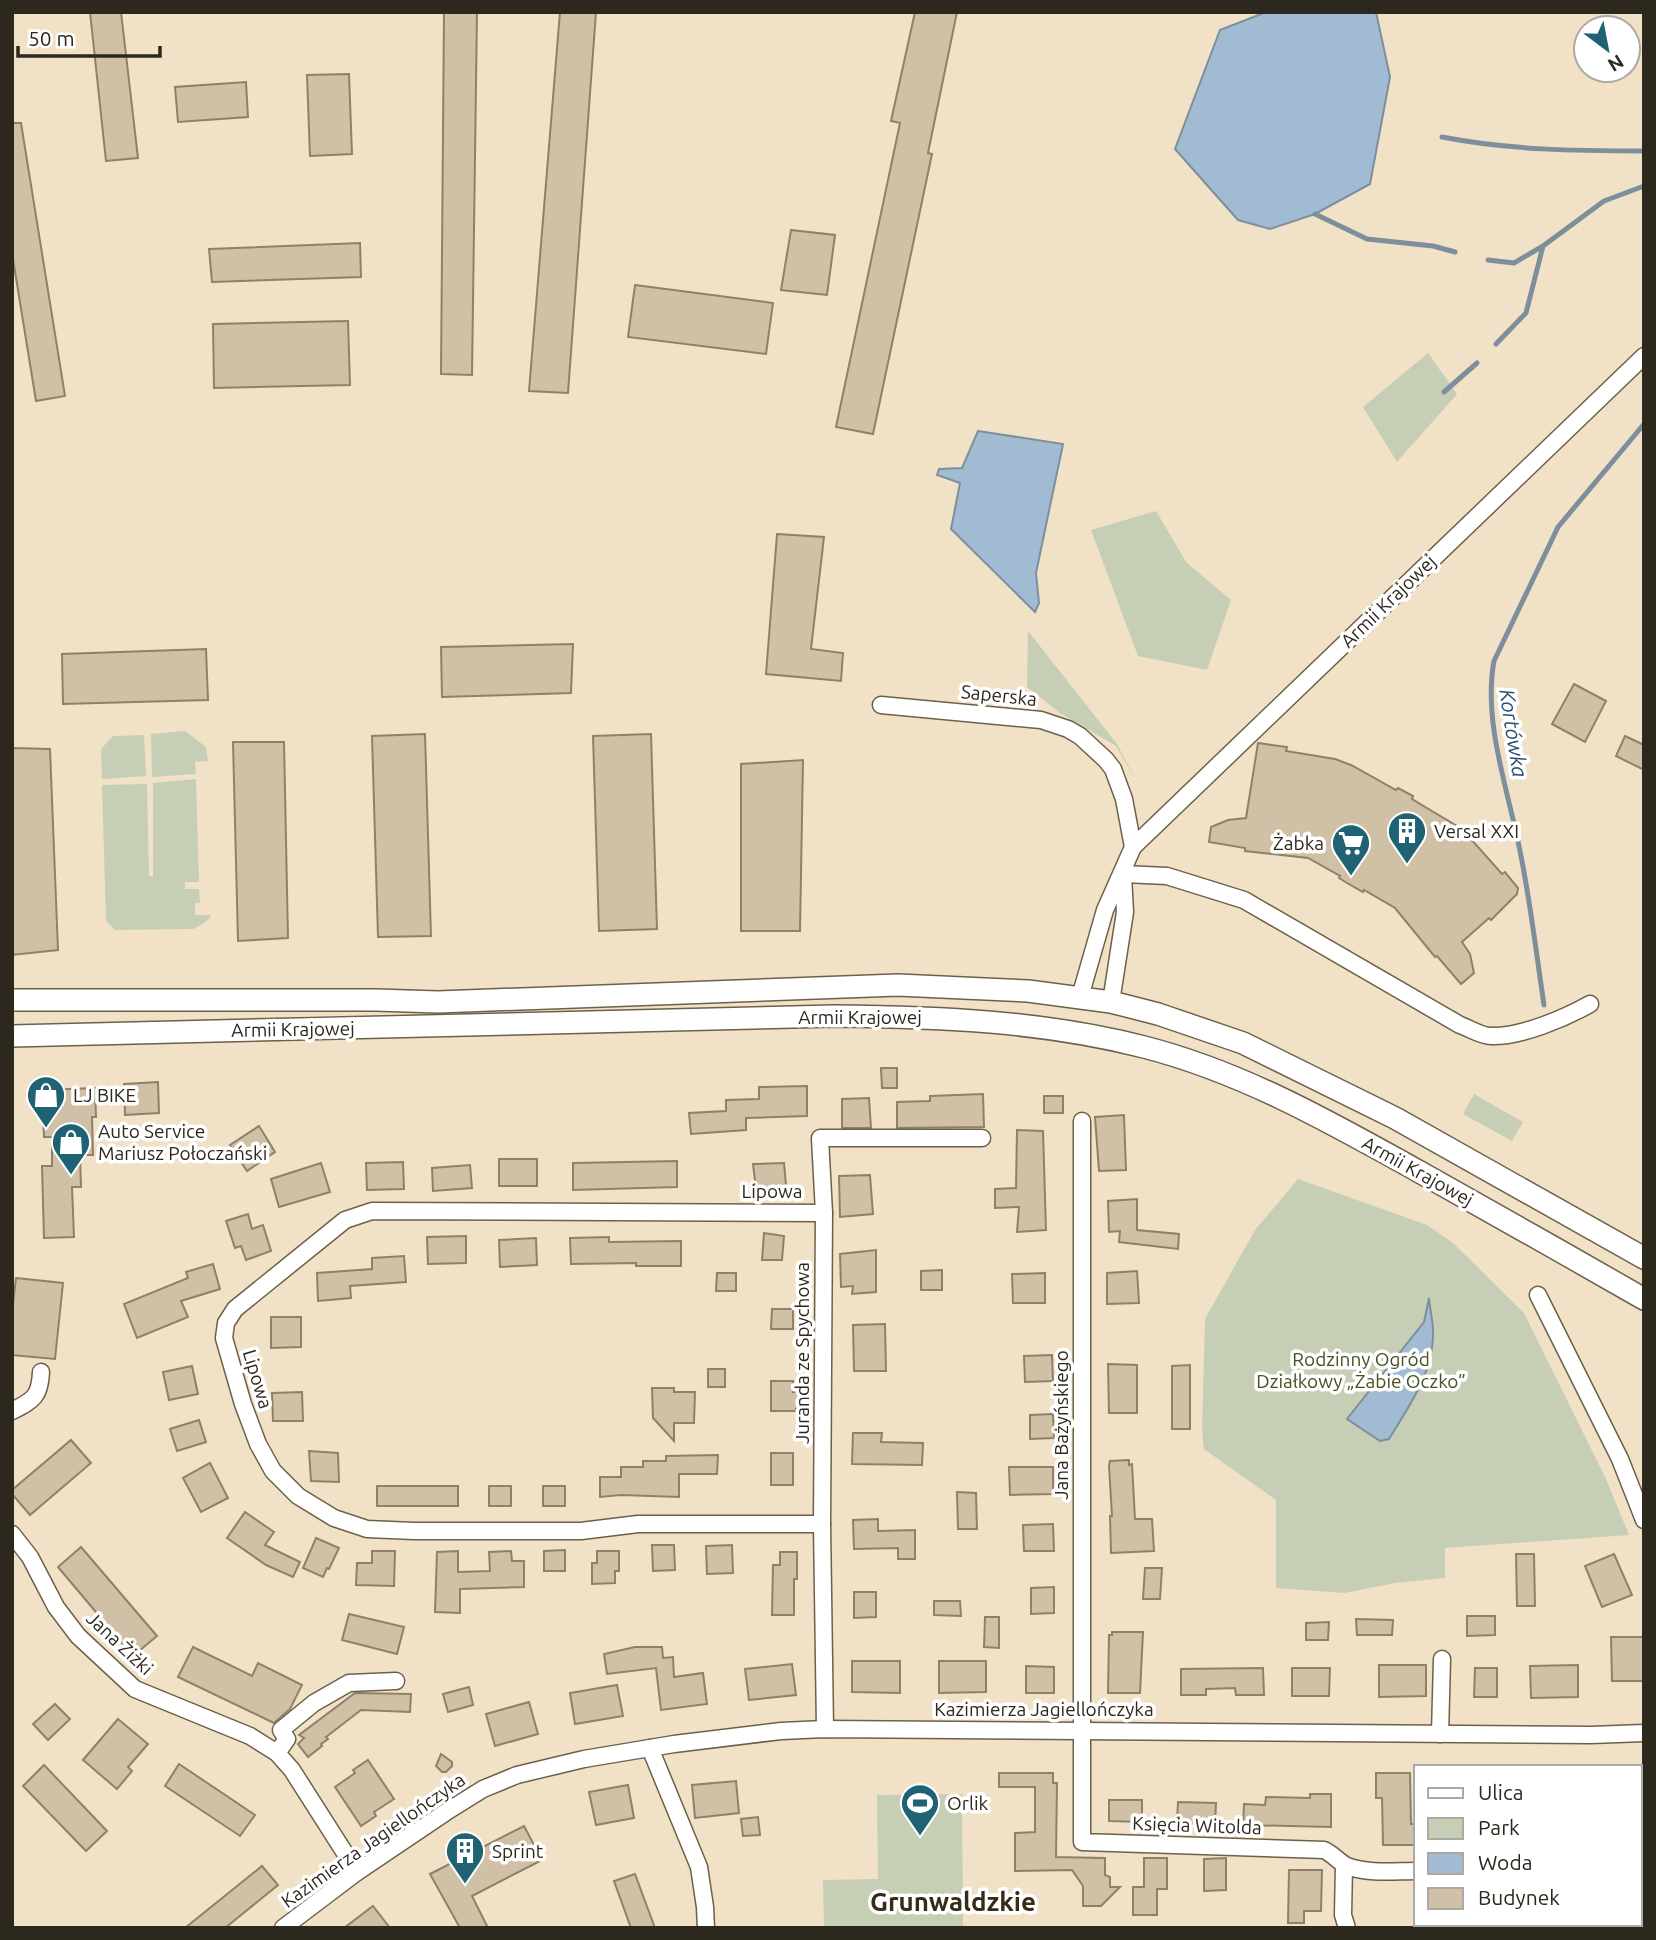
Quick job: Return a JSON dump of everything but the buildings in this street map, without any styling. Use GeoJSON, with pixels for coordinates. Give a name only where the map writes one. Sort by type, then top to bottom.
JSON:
{"type":"FeatureCollection","features":[{"type":"Feature","properties":{"kind":"main road","name":"Armii Krajowej"},"geometry":{"type":"LineString","coordinates":[[12,1000],[438,1002],[898,985],[1028,991],[1080,997],[1111,1002],[1243,1043],[1395,1118],[1644,1258]]}},
{"type":"Feature","properties":{"kind":"main road"},"geometry":{"type":"LineString","coordinates":[[1080,997],[1088,1034]]}},
{"type":"Feature","properties":{"kind":"main road"},"geometry":{"type":"LineString","coordinates":[[1088,1034],[1111,1002]]}},
{"type":"Feature","properties":{"kind":"main road","name":"Armii Krajowej"},"geometry":{"type":"LineString","coordinates":[[12,1036],[834,1016],[915,1017],[1012,1023],[1088,1034],[1186,1059],[1286,1100],[1644,1298]]}},
{"type":"Feature","properties":{"kind":"street","name":"Armii Krajowej"},"geometry":{"type":"LineString","coordinates":[[1133,847],[1644,356]]}},
{"type":"Feature","properties":{"kind":"street","name":"Saperska"},"geometry":{"type":"LineString","coordinates":[[881,705],[1027,717],[1068,729],[1098,751],[1112,769],[1124,799],[1133,847]]}},
{"type":"Feature","properties":{"kind":"street"},"geometry":{"type":"LineString","coordinates":[[1080,997],[1105,910],[1133,847]]}},
{"type":"Feature","properties":{"kind":"street"},"geometry":{"type":"LineString","coordinates":[[1111,1002],[1125,912],[1123,874]]}},
{"type":"Feature","properties":{"kind":"street"},"geometry":{"type":"LineString","coordinates":[[1123,874],[1167,876],[1244,900],[1460,1025],[1489,1036],[1512,1033],[1569,1016],[1590,1004]]}},
{"type":"Feature","properties":{"kind":"street","name":"Jana Bażyńskiego"},"geometry":{"type":"LineString","coordinates":[[1082,1121],[1083,1730]]}},
{"type":"Feature","properties":{"kind":"street","name":"Juranda ze Spychowa"},"geometry":{"type":"LineString","coordinates":[[825,1729],[822,1524],[824,1213],[820,1138],[982,1138]]}},
{"type":"Feature","properties":{"kind":"street","name":"Lipowa"},"geometry":{"type":"LineString","coordinates":[[822,1524],[638,1524],[581,1531],[367,1529],[334,1518],[298,1496],[273,1471],[254,1434],[224,1338],[226,1323],[235,1309],[345,1220],[372,1211],[824,1213]]}},
{"type":"Feature","properties":{"kind":"street"},"geometry":{"type":"LineString","coordinates":[[1538,1295],[1620,1460],[1644,1520]]}},
{"type":"Feature","properties":{"kind":"street"},"geometry":{"type":"LineString","coordinates":[[12,1411],[36,1397],[41,1372]]}},
{"type":"Feature","properties":{"kind":"street","name":"Jana Żiżki"},"geometry":{"type":"LineString","coordinates":[[12,1534],[30,1557],[56,1607],[78,1636],[135,1689],[250,1736],[277,1754],[292,1770],[358,1872]]}},
{"type":"Feature","properties":{"kind":"street"},"geometry":{"type":"LineString","coordinates":[[1440,1734],[1442,1659]]}},
{"type":"Feature","properties":{"kind":"street"},"geometry":{"type":"LineString","coordinates":[[277,1754],[287,1739],[281,1730],[314,1703],[349,1683],[396,1681]]}},
{"type":"Feature","properties":{"kind":"street","name":"Kazimierza Jagiellończyka"},"geometry":{"type":"LineString","coordinates":[[283,1928],[358,1872],[446,1812],[495,1784],[517,1775],[559,1765],[650,1748],[781,1731],[825,1729],[1591,1735],[1644,1733]]}},
{"type":"Feature","properties":{"kind":"street","name":"Księcia Witolda"},"geometry":{"type":"LineString","coordinates":[[1083,1730],[1082,1842],[1324,1850],[1336,1856],[1344,1865],[1373,1871],[1414,1871]]}},
{"type":"Feature","properties":{"kind":"street"},"geometry":{"type":"LineString","coordinates":[[650,1748],[699,1867],[705,1928]]}},
{"type":"Feature","properties":{"kind":"street"},"geometry":{"type":"LineString","coordinates":[[1344,1865],[1343,1915],[1347,1928]]}},
{"type":"Feature","properties":{"kind":"green space"},"geometry":{"type":"Polygon","coordinates":[[[1428,353],[1457,394],[1397,462],[1363,407],[1428,353]]]}},
{"type":"Feature","properties":{"kind":"green space"},"geometry":{"type":"Polygon","coordinates":[[[1156,511],[1186,562],[1231,600],[1207,670],[1138,656],[1091,530],[1156,511]]]}},
{"type":"Feature","properties":{"kind":"green space"},"geometry":{"type":"Polygon","coordinates":[[[1028,631],[1117,744],[1136,781],[1116,746],[1060,713],[1027,687],[1028,631]]]}},
{"type":"Feature","properties":{"kind":"green space"},"geometry":{"type":"Polygon","coordinates":[[[185,731],[206,747],[208,761],[195,762],[196,774],[152,777],[151,734],[185,731]]]}},
{"type":"Feature","properties":{"kind":"green space"},"geometry":{"type":"Polygon","coordinates":[[[144,735],[146,776],[102,779],[101,749],[113,736],[144,735]]]}},
{"type":"Feature","properties":{"kind":"green space"},"geometry":{"type":"Polygon","coordinates":[[[196,779],[199,882],[185,882],[185,889],[199,889],[200,903],[195,903],[195,915],[211,915],[206,922],[193,929],[115,930],[106,921],[102,785],[147,784],[149,876],[153,877],[153,783],[196,779]]]}},
{"type":"Feature","properties":{"kind":"green space"},"geometry":{"type":"Polygon","coordinates":[[[1474,1094],[1523,1122],[1512,1141],[1463,1114],[1474,1094]]]}},
{"type":"Feature","properties":{"kind":"green space","name":"Rodzinny Ogród Działkowy „Żabie Oczko”"},"geometry":{"type":"Polygon","coordinates":[[[1298,1179],[1427,1225],[1453,1243],[1524,1313],[1606,1479],[1629,1535],[1445,1548],[1445,1578],[1395,1583],[1344,1593],[1276,1588],[1276,1500],[1204,1449],[1202,1431],[1205,1319],[1255,1230],[1298,1179]]]}},
{"type":"Feature","properties":{"kind":"green space","name":"Orlik"},"geometry":{"type":"Polygon","coordinates":[[[962,1794],[963,1928],[824,1928],[823,1880],[878,1879],[877,1795],[962,1794]]]}},
{"type":"Feature","properties":{"kind":"water"},"geometry":{"type":"Polygon","coordinates":[[[1266,12],[1376,12],[1390,77],[1370,184],[1315,214],[1270,229],[1238,220],[1175,149],[1220,30],[1266,12]]]}},
{"type":"Feature","properties":{"kind":"water"},"geometry":{"type":"Polygon","coordinates":[[[978,431],[1063,444],[1036,573],[1039,603],[1035,612],[951,529],[960,483],[937,475],[939,469],[962,468],[978,431]]]}},
{"type":"Feature","properties":{"kind":"water"},"geometry":{"type":"Polygon","coordinates":[[[1429,1298],[1432,1351],[1424,1377],[1389,1439],[1380,1441],[1347,1419],[1424,1322],[1429,1298]]]}},
{"type":"Feature","properties":{"kind":"waterway"},"geometry":{"type":"LineString","coordinates":[[1442,137],[1517,147],[1644,151]]}},
{"type":"Feature","properties":{"kind":"waterway"},"geometry":{"type":"LineString","coordinates":[[1488,260],[1514,263],[1543,246],[1604,201],[1644,186]]}},
{"type":"Feature","properties":{"kind":"waterway"},"geometry":{"type":"LineString","coordinates":[[1315,214],[1367,239],[1433,246],[1455,252]]}},
{"type":"Feature","properties":{"kind":"waterway"},"geometry":{"type":"LineString","coordinates":[[1496,344],[1526,313],[1543,246]]}},
{"type":"Feature","properties":{"kind":"waterway"},"geometry":{"type":"LineString","coordinates":[[1444,392],[1477,363]]}},
{"type":"Feature","properties":{"kind":"waterway","name":"Kortówka"},"geometry":{"type":"LineString","coordinates":[[1544,1005],[1523,866],[1494,730],[1491,683],[1494,661],[1558,527],[1644,424]]}},
{"type":"Feature","properties":{"kind":"place","name":"Versal XXI"},"geometry":{"type":"Point","coordinates":[1407,865]}},
{"type":"Feature","properties":{"kind":"place","name":"Żabka"},"geometry":{"type":"Point","coordinates":[1351,877]}},
{"type":"Feature","properties":{"kind":"place","name":"LJ BIKE"},"geometry":{"type":"Point","coordinates":[46,1129]}},
{"type":"Feature","properties":{"kind":"place","name":"Auto Service Mariusz Połoczański"},"geometry":{"type":"Point","coordinates":[71,1176]}},
{"type":"Feature","properties":{"kind":"place","name":"Orlik"},"geometry":{"type":"Point","coordinates":[920,1837]}},
{"type":"Feature","properties":{"kind":"place","name":"Sprint"},"geometry":{"type":"Point","coordinates":[465,1885]}},
{"type":"Feature","properties":{"kind":"district","name":"Grunwaldzkie"},"geometry":{"type":"Point","coordinates":[953,1901]}}]}
